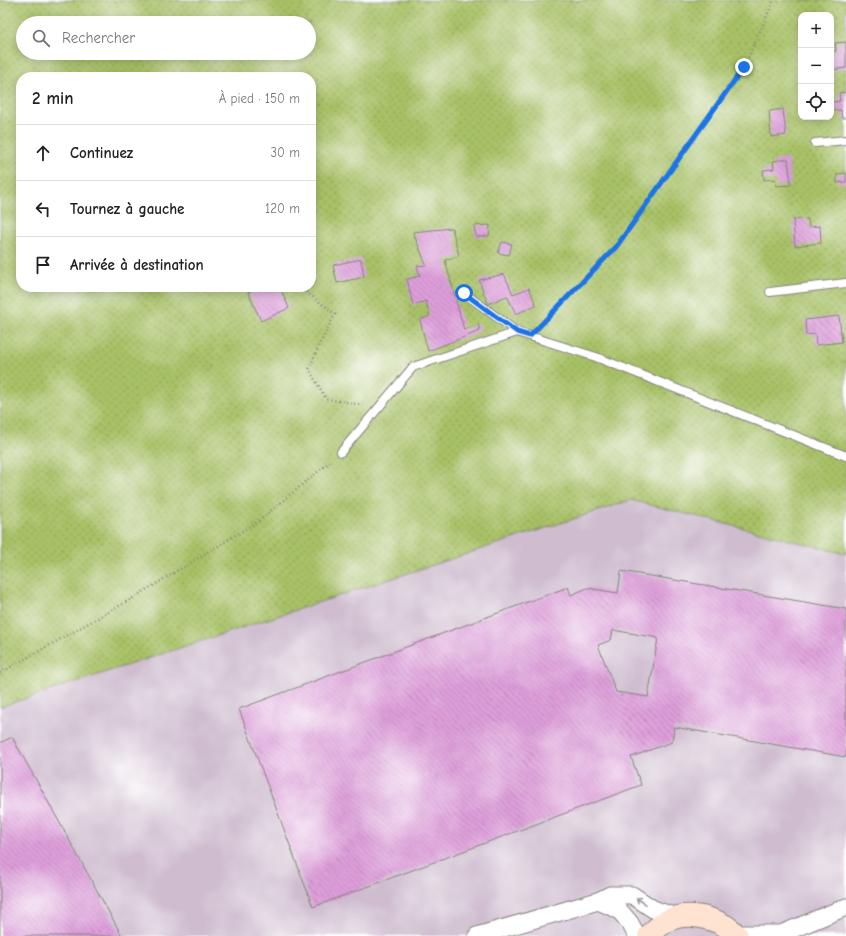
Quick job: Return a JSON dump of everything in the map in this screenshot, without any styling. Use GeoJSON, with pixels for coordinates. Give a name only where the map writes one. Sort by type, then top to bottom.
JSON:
{"type":"FeatureCollection","features":[{"type":"Feature","properties":{"kind":"main road"},"geometry":{"type":"LineString","coordinates":[[649,936],[656,927],[676,917],[700,916],[720,923],[736,935]]}},
{"type":"Feature","properties":{"kind":"street"},"geometry":{"type":"LineString","coordinates":[[477,936],[598,901],[610,895],[632,895],[653,909],[676,917]]}},
{"type":"Feature","properties":{"kind":"street"},"geometry":{"type":"LineString","coordinates":[[598,901],[619,910],[630,923],[637,936]]}},
{"type":"Feature","properties":{"kind":"street"},"geometry":{"type":"LineString","coordinates":[[736,935],[780,935],[846,907]]}},
{"type":"Feature","properties":{"kind":"lane"},"geometry":{"type":"LineString","coordinates":[[815,143],[846,140]]}},
{"type":"Feature","properties":{"kind":"lane"},"geometry":{"type":"LineString","coordinates":[[770,292],[846,283]]}},
{"type":"Feature","properties":{"kind":"lane"},"geometry":{"type":"LineString","coordinates":[[464,293],[517,332],[596,357],[846,456]]}},
{"type":"Feature","properties":{"kind":"lane"},"geometry":{"type":"LineString","coordinates":[[341,452],[413,367],[517,332]]}},
{"type":"Feature","properties":{"kind":"path"},"geometry":{"type":"LineString","coordinates":[[530,336],[616,247],[744,67],[774,0]]}},
{"type":"Feature","properties":{"kind":"path"},"geometry":{"type":"LineString","coordinates":[[306,292],[335,314],[319,345],[309,369],[326,399],[379,407]]}},
{"type":"Feature","properties":{"kind":"path"},"geometry":{"type":"LineString","coordinates":[[0,673],[128,601],[257,522],[341,452]]}},
{"type":"Feature","properties":{"kind":"shaded area"},"geometry":{"type":"Polygon","coordinates":[[[631,500],[846,554],[846,936],[0,936],[0,707],[631,500]]]}},
{"type":"Feature","properties":{"kind":"green space"},"geometry":{"type":"Polygon","coordinates":[[[0,0],[846,0],[846,554],[631,500],[0,707],[0,0]]]}},
{"type":"Feature","properties":{"kind":"building"},"geometry":{"type":"Polygon","coordinates":[[[846,42],[846,68],[834,70],[834,51],[836,51],[835,43],[846,42]]]}},
{"type":"Feature","properties":{"kind":"building"},"geometry":{"type":"Polygon","coordinates":[[[846,92],[846,118],[842,118],[841,110],[834,111],[834,102],[840,101],[839,93],[846,92]]]}},
{"type":"Feature","properties":{"kind":"building"},"geometry":{"type":"Polygon","coordinates":[[[783,109],[786,135],[771,137],[769,111],[783,109]]]}},
{"type":"Feature","properties":{"kind":"building"},"geometry":{"type":"Polygon","coordinates":[[[788,159],[791,185],[776,186],[775,179],[764,180],[763,170],[774,169],[773,161],[788,159]]]}},
{"type":"Feature","properties":{"kind":"building"},"geometry":{"type":"Polygon","coordinates":[[[846,173],[846,182],[837,183],[837,174],[846,173]]]}},
{"type":"Feature","properties":{"kind":"building"},"geometry":{"type":"Polygon","coordinates":[[[808,219],[809,227],[820,226],[821,243],[795,246],[793,220],[808,219]]]}},
{"type":"Feature","properties":{"kind":"building"},"geometry":{"type":"Polygon","coordinates":[[[490,225],[489,236],[476,237],[474,226],[490,225]]]}},
{"type":"Feature","properties":{"kind":"building"},"geometry":{"type":"Polygon","coordinates":[[[452,228],[459,256],[445,260],[464,330],[478,324],[480,331],[428,351],[420,320],[430,316],[426,301],[413,305],[407,279],[420,276],[417,266],[426,265],[413,232],[452,228]]]}},
{"type":"Feature","properties":{"kind":"building"},"geometry":{"type":"Polygon","coordinates":[[[502,242],[512,244],[509,255],[498,253],[502,242]]]}},
{"type":"Feature","properties":{"kind":"building"},"geometry":{"type":"Polygon","coordinates":[[[361,259],[364,277],[337,283],[333,265],[361,259]]]}},
{"type":"Feature","properties":{"kind":"building"},"geometry":{"type":"Polygon","coordinates":[[[504,274],[513,294],[529,288],[536,305],[516,314],[507,296],[488,304],[479,280],[504,274]]]}},
{"type":"Feature","properties":{"kind":"building"},"geometry":{"type":"Polygon","coordinates":[[[248,292],[282,292],[289,308],[261,321],[248,292]]]}},
{"type":"Feature","properties":{"kind":"building"},"geometry":{"type":"Polygon","coordinates":[[[839,316],[842,342],[816,345],[815,334],[806,335],[805,320],[839,316]]]}},
{"type":"Feature","properties":{"kind":"building"},"geometry":{"type":"Polygon","coordinates":[[[621,571],[846,609],[846,757],[674,727],[672,742],[631,757],[641,785],[313,907],[239,709],[568,587],[571,595],[587,588],[618,593],[621,571]],[[613,630],[611,640],[598,645],[616,692],[648,697],[658,638],[613,630]]]}},
{"type":"Feature","properties":{"kind":"building"},"geometry":{"type":"Polygon","coordinates":[[[12,737],[122,936],[0,936],[0,743],[12,737]]]}},
{"type":"Feature","properties":{"kind":"route"},"geometry":{"type":"LineString","coordinates":[[464,293],[517,332],[530,336],[616,247],[744,67]]}}]}
